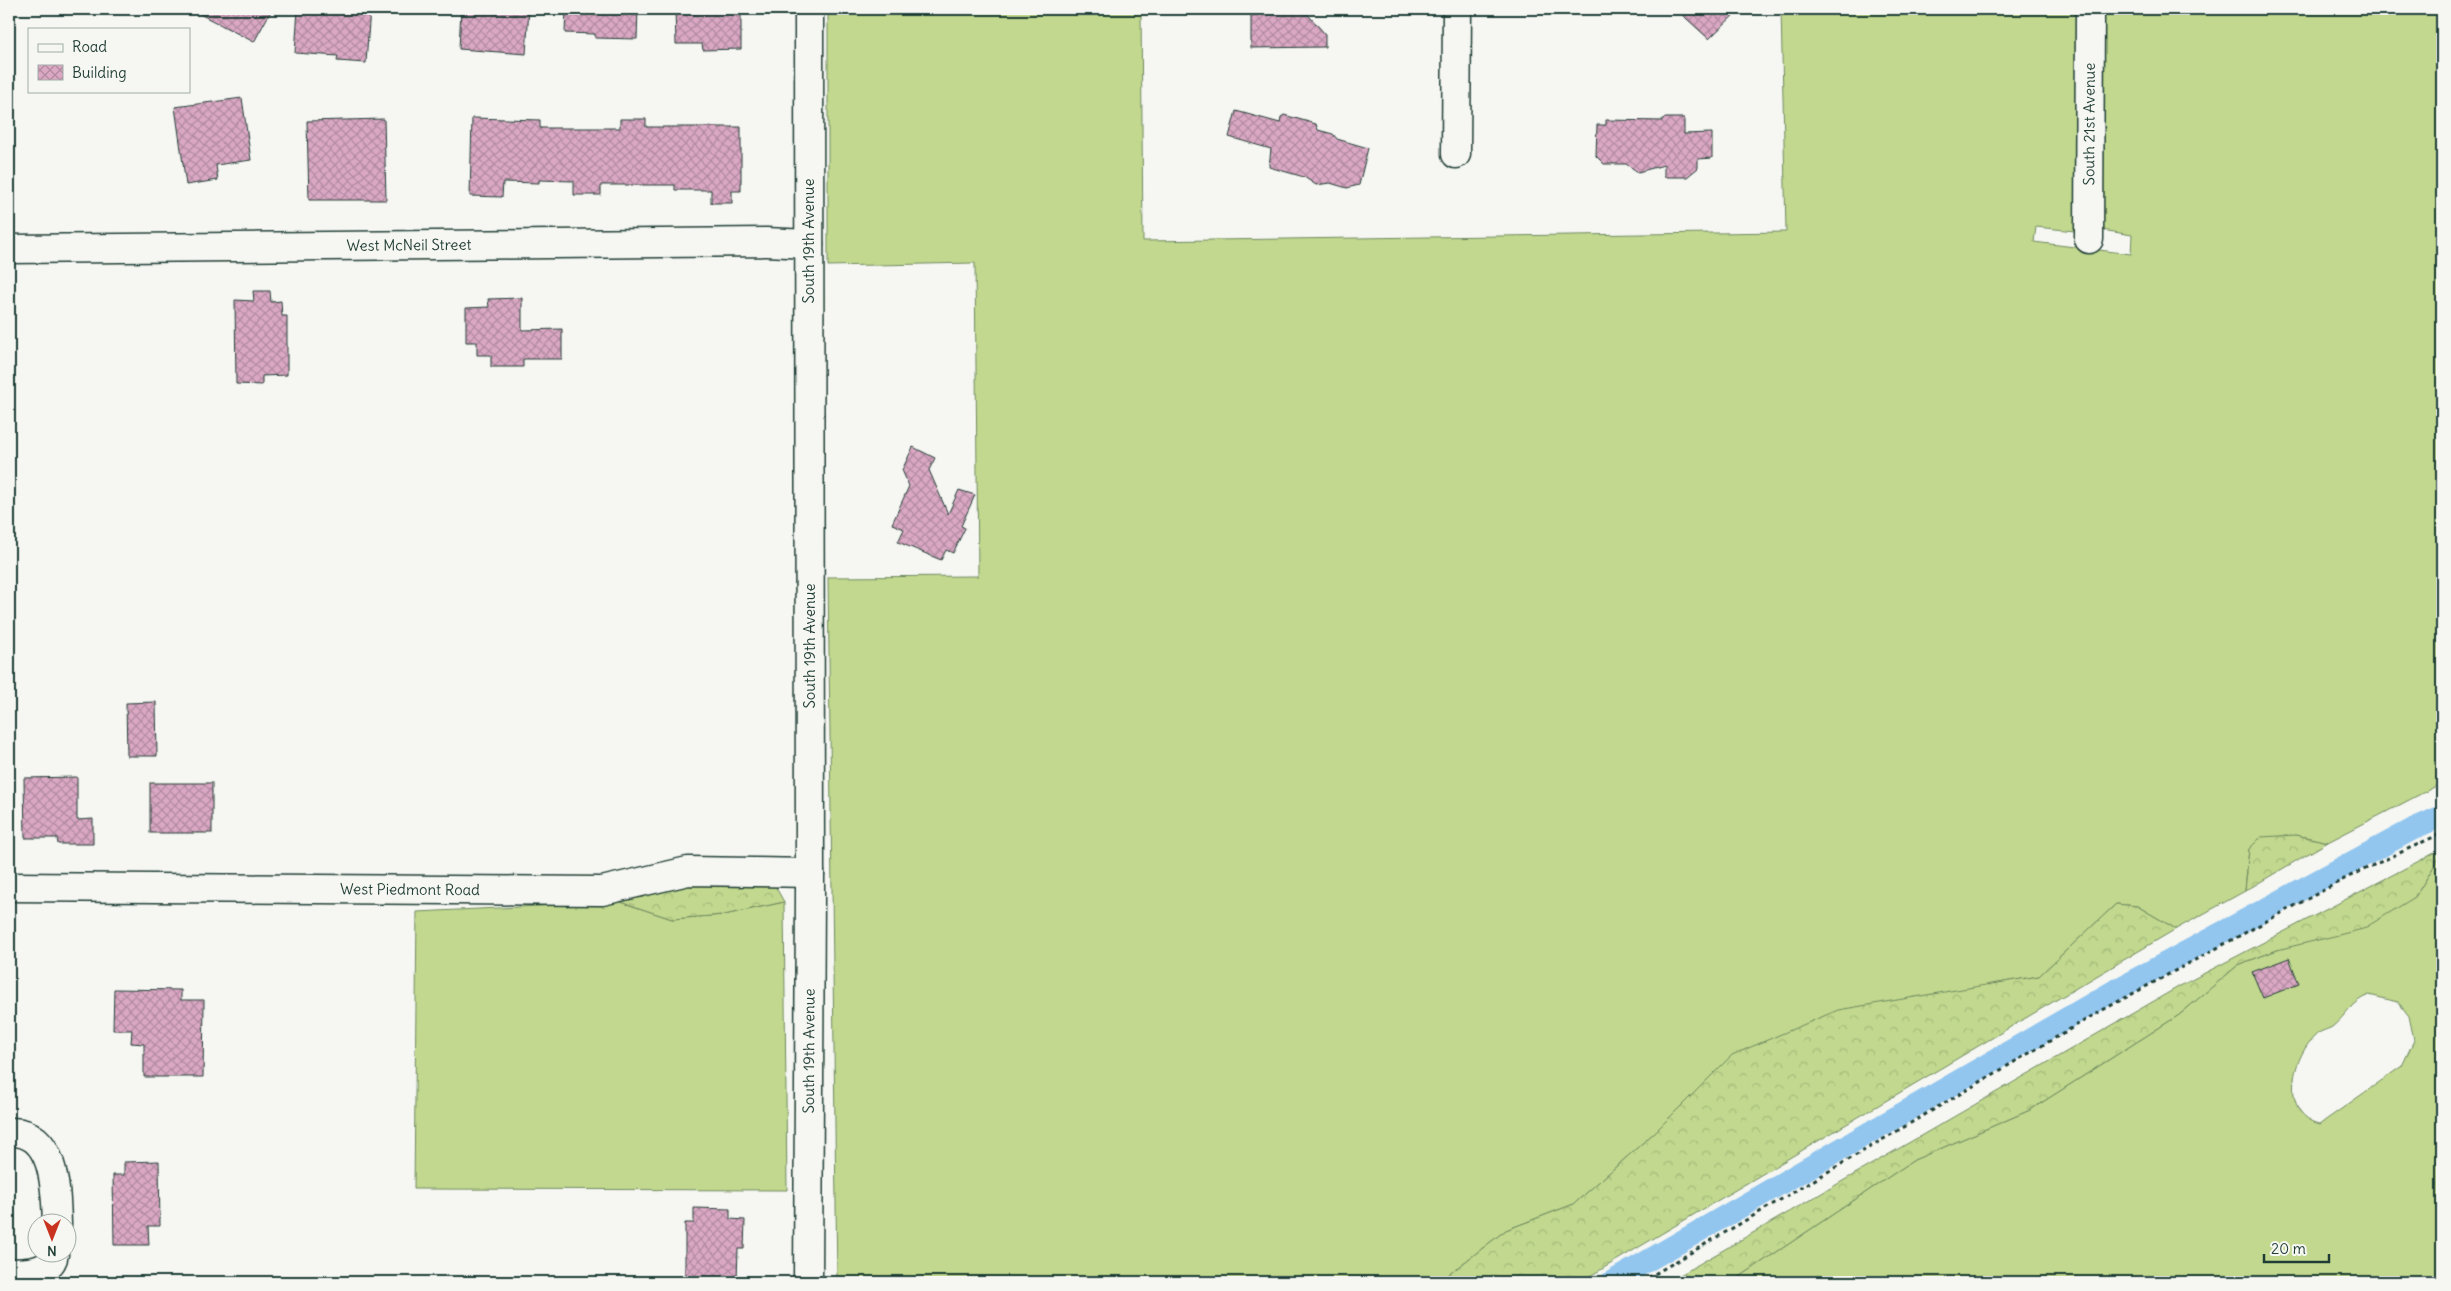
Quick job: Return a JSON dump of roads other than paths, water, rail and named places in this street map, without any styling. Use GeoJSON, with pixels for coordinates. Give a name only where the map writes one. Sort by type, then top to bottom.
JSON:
{"type":"FeatureCollection","features":[{"type":"Feature","properties":{"kind":"street","name":"South 19th Avenue"},"geometry":{"type":"LineString","coordinates":[[808,1282],[810,9]]}},
{"type":"Feature","properties":{"kind":"street"},"geometry":{"type":"LineString","coordinates":[[1456,154],[1457,9]]}},
{"type":"Feature","properties":{"kind":"street","name":"South 21st Avenue"},"geometry":{"type":"LineString","coordinates":[[2089,239],[2090,9]]}},
{"type":"Feature","properties":{"kind":"street","name":"West McNeil Street"},"geometry":{"type":"LineString","coordinates":[[9,249],[361,244],[756,242],[809,244]]}},
{"type":"Feature","properties":{"kind":"street","name":"West Piedmont Road"},"geometry":{"type":"LineString","coordinates":[[9,886],[602,892],[688,871],[810,873]]}},
{"type":"Feature","properties":{"kind":"street"},"geometry":{"type":"LineString","coordinates":[[9,1132],[20,1132],[34,1136],[47,1154],[56,1192],[57,1214]]}},
{"type":"Feature","properties":{"kind":"street"},"geometry":{"type":"LineString","coordinates":[[9,1273],[41,1270],[48,1264]]}},
{"type":"Feature","properties":{"kind":"waterway"},"geometry":{"type":"LineString","coordinates":[[1611,1282],[2112,992],[2417,827],[2442,816]]}}]}
